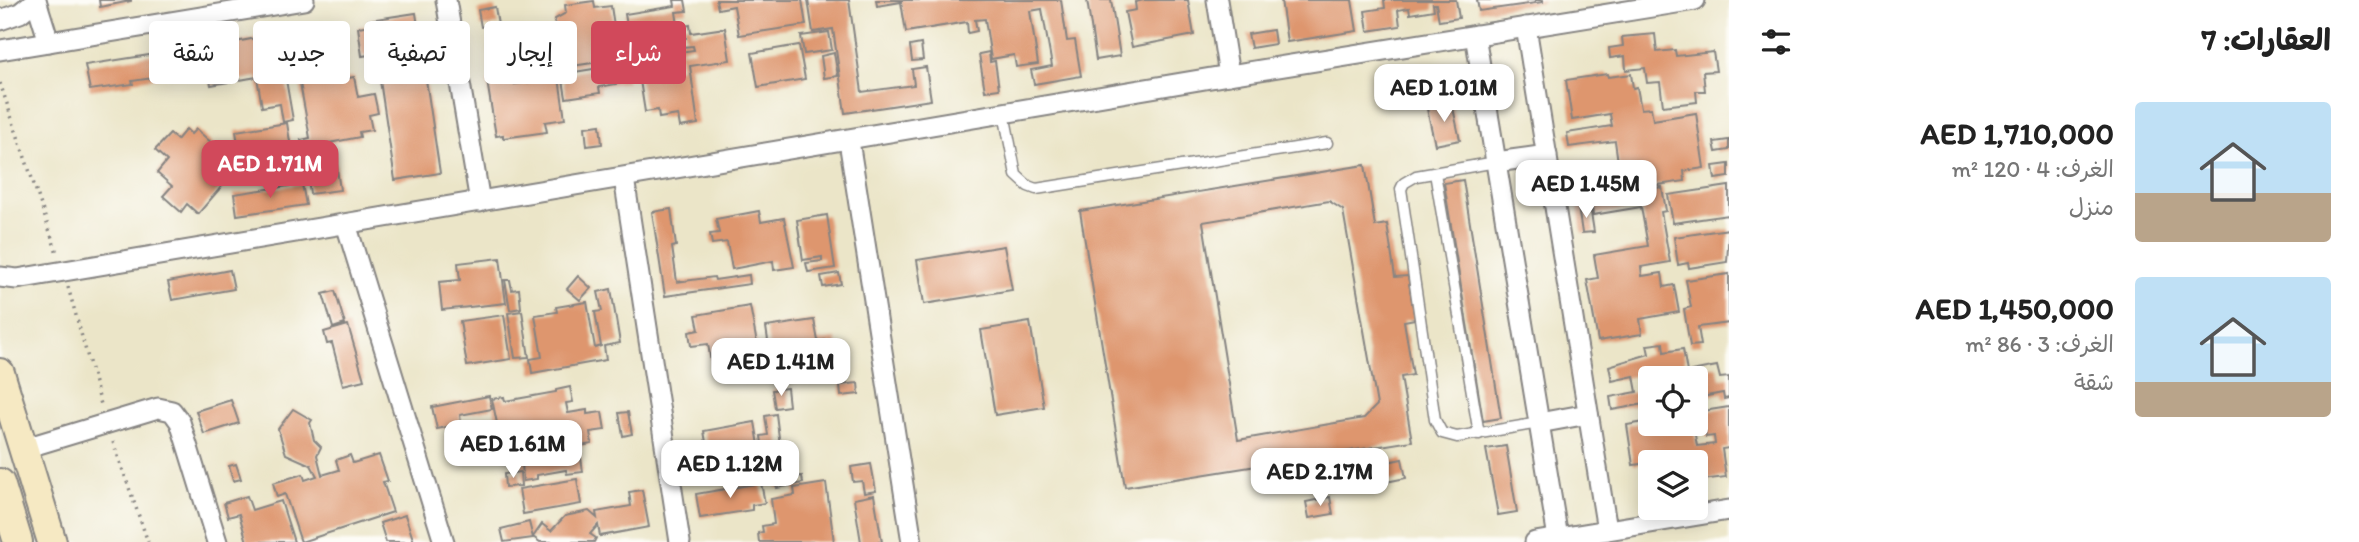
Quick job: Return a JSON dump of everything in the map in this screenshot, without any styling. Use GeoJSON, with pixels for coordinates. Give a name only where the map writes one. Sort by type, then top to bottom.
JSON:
{"type":"FeatureCollection","features":[{"type":"Feature","properties":{"kind":"main road"},"geometry":{"type":"LineString","coordinates":[[0,373],[52,542]]}},
{"type":"Feature","properties":{"kind":"main road"},"geometry":{"type":"LineString","coordinates":[[0,483],[11,533]]}},
{"type":"Feature","properties":{"kind":"street"},"geometry":{"type":"LineString","coordinates":[[0,20],[20,13],[36,0],[49,42]]}},
{"type":"Feature","properties":{"kind":"street"},"geometry":{"type":"LineString","coordinates":[[0,50],[304,0]]}},
{"type":"Feature","properties":{"kind":"street"},"geometry":{"type":"LineString","coordinates":[[446,0],[480,202]]}},
{"type":"Feature","properties":{"kind":"street"},"geometry":{"type":"LineString","coordinates":[[1217,0],[1229,75]]}},
{"type":"Feature","properties":{"kind":"street"},"geometry":{"type":"LineString","coordinates":[[0,291],[9,278],[1695,0]]}},
{"type":"Feature","properties":{"kind":"street"},"geometry":{"type":"LineString","coordinates":[[1525,27],[1607,530]]}},
{"type":"Feature","properties":{"kind":"street"},"geometry":{"type":"LineString","coordinates":[[1475,35],[1558,538]]}},
{"type":"Feature","properties":{"kind":"street"},"geometry":{"type":"LineString","coordinates":[[849,141],[912,542]]}},
{"type":"Feature","properties":{"kind":"street"},"geometry":{"type":"LineString","coordinates":[[1496,162],[1547,155]]}},
{"type":"Feature","properties":{"kind":"street"},"geometry":{"type":"LineString","coordinates":[[624,178],[680,542]]}},
{"type":"Feature","properties":{"kind":"street"},"geometry":{"type":"LineString","coordinates":[[346,224],[444,542]]}},
{"type":"Feature","properties":{"kind":"street"},"geometry":{"type":"LineString","coordinates":[[22,449],[158,408],[172,411],[177,416],[217,542]]}},
{"type":"Feature","properties":{"kind":"street"},"geometry":{"type":"LineString","coordinates":[[1539,423],[1588,414]]}},
{"type":"Feature","properties":{"kind":"street"},"geometry":{"type":"LineString","coordinates":[[1535,542],[1729,510]]}},
{"type":"Feature","properties":{"kind":"lane"},"geometry":{"type":"LineString","coordinates":[[1004,113],[1016,175],[1028,186],[1036,189],[1327,143]]}},
{"type":"Feature","properties":{"kind":"lane"},"geometry":{"type":"LineString","coordinates":[[1496,162],[1409,179],[1404,183],[1400,196],[1435,420],[1442,433],[1450,436],[1479,434],[1539,423]]}},
{"type":"Feature","properties":{"kind":"lane"},"geometry":{"type":"LineString","coordinates":[[1435,173],[1479,434]]}},
{"type":"Feature","properties":{"kind":"path"},"geometry":{"type":"LineString","coordinates":[[0,83],[63,271],[107,424],[148,542]]}},
{"type":"Feature","properties":{"kind":"building"},"geometry":{"type":"Polygon","coordinates":[[[99,0],[131,0],[131,1],[100,7],[99,0]]]}},
{"type":"Feature","properties":{"kind":"building"},"geometry":{"type":"Polygon","coordinates":[[[674,0],[685,0],[687,11],[676,12],[677,21],[626,21],[625,14],[675,6],[674,0]]]}},
{"type":"Feature","properties":{"kind":"building"},"geometry":{"type":"Polygon","coordinates":[[[716,0],[802,0],[806,25],[739,35],[734,6],[718,9],[716,0]]]}},
{"type":"Feature","properties":{"kind":"building"},"geometry":{"type":"Polygon","coordinates":[[[808,0],[849,0],[862,92],[914,85],[912,69],[926,67],[931,100],[845,113],[833,29],[813,32],[808,0]]]}},
{"type":"Feature","properties":{"kind":"building"},"geometry":{"type":"Polygon","coordinates":[[[876,0],[1061,0],[1067,41],[1075,40],[1081,76],[1034,84],[1031,70],[1052,66],[1042,9],[1030,11],[1038,64],[1016,67],[1014,55],[991,59],[985,19],[975,20],[977,31],[968,33],[967,22],[906,32],[901,2],[877,6],[876,0]]]}},
{"type":"Feature","properties":{"kind":"building"},"geometry":{"type":"Polygon","coordinates":[[[1087,0],[1111,0],[1120,56],[1096,60],[1087,0]]]}},
{"type":"Feature","properties":{"kind":"building"},"geometry":{"type":"Polygon","coordinates":[[[1188,0],[1194,35],[1132,47],[1125,12],[1136,10],[1135,2],[1188,0]]]}},
{"type":"Feature","properties":{"kind":"building"},"geometry":{"type":"Polygon","coordinates":[[[1281,0],[1352,0],[1357,31],[1287,42],[1281,0]]]}},
{"type":"Feature","properties":{"kind":"building"},"geometry":{"type":"Polygon","coordinates":[[[1384,0],[1456,0],[1459,18],[1439,21],[1436,4],[1433,4],[1434,10],[1410,14],[1409,8],[1398,10],[1400,26],[1368,31],[1365,11],[1385,8],[1384,0]]]}},
{"type":"Feature","properties":{"kind":"building"},"geometry":{"type":"Polygon","coordinates":[[[1477,0],[1543,0],[1543,2],[1479,11],[1477,0]]]}},
{"type":"Feature","properties":{"kind":"building"},"geometry":{"type":"Polygon","coordinates":[[[594,1],[595,8],[611,6],[613,21],[591,21],[591,63],[577,65],[577,21],[555,21],[566,13],[565,5],[594,1]]]}},
{"type":"Feature","properties":{"kind":"building"},"geometry":{"type":"Polygon","coordinates":[[[495,7],[497,21],[484,21],[484,27],[481,27],[478,10],[495,7]]]}},
{"type":"Feature","properties":{"kind":"building"},"geometry":{"type":"Polygon","coordinates":[[[416,13],[417,21],[369,21],[416,13]]]}},
{"type":"Feature","properties":{"kind":"building"},"geometry":{"type":"Polygon","coordinates":[[[690,25],[691,33],[725,28],[730,60],[690,66],[698,124],[680,127],[678,115],[659,118],[658,110],[645,112],[641,84],[686,84],[686,51],[694,50],[693,46],[686,47],[686,26],[690,25]]]}},
{"type":"Feature","properties":{"kind":"building"},"geometry":{"type":"Polygon","coordinates":[[[364,26],[364,56],[362,56],[358,27],[364,26]]]}},
{"type":"Feature","properties":{"kind":"building"},"geometry":{"type":"Polygon","coordinates":[[[1273,30],[1275,44],[1251,48],[1248,34],[1273,30]]]}},
{"type":"Feature","properties":{"kind":"building"},"geometry":{"type":"Polygon","coordinates":[[[829,32],[832,50],[804,54],[801,36],[829,32]]]}},
{"type":"Feature","properties":{"kind":"building"},"geometry":{"type":"Polygon","coordinates":[[[1655,34],[1657,52],[1675,50],[1676,56],[1713,52],[1716,71],[1703,72],[1705,91],[1696,91],[1697,102],[1663,106],[1660,82],[1647,83],[1645,68],[1626,70],[1625,56],[1610,58],[1609,48],[1623,46],[1622,37],[1655,34]]]}},
{"type":"Feature","properties":{"kind":"building"},"geometry":{"type":"Polygon","coordinates":[[[253,39],[253,78],[239,80],[239,41],[253,39]]]}},
{"type":"Feature","properties":{"kind":"building"},"geometry":{"type":"Polygon","coordinates":[[[921,44],[923,60],[912,61],[910,46],[921,44]]]}},
{"type":"Feature","properties":{"kind":"building"},"geometry":{"type":"Polygon","coordinates":[[[799,45],[805,79],[758,87],[752,53],[799,45]]]}},
{"type":"Feature","properties":{"kind":"building"},"geometry":{"type":"Polygon","coordinates":[[[989,52],[990,62],[995,61],[999,89],[985,91],[979,54],[989,52]]]}},
{"type":"Feature","properties":{"kind":"building"},"geometry":{"type":"Polygon","coordinates":[[[834,53],[838,76],[824,78],[821,56],[834,53]]]}},
{"type":"Feature","properties":{"kind":"building"},"geometry":{"type":"Polygon","coordinates":[[[149,55],[149,79],[132,81],[133,84],[90,90],[85,65],[149,55]]]}},
{"type":"Feature","properties":{"kind":"building"},"geometry":{"type":"Polygon","coordinates":[[[591,69],[591,84],[616,84],[599,87],[600,93],[566,98],[564,84],[577,84],[577,72],[591,69]]]}},
{"type":"Feature","properties":{"kind":"building"},"geometry":{"type":"Polygon","coordinates":[[[1607,74],[1608,77],[1631,74],[1633,88],[1637,87],[1641,109],[1651,108],[1653,120],[1696,113],[1704,168],[1684,171],[1685,181],[1578,197],[1575,176],[1619,169],[1615,141],[1569,147],[1567,133],[1612,126],[1610,114],[1572,120],[1566,80],[1607,74]]]}},
{"type":"Feature","properties":{"kind":"building"},"geometry":{"type":"Polygon","coordinates":[[[354,77],[358,97],[374,94],[378,113],[369,115],[372,130],[359,132],[360,137],[303,148],[301,140],[310,138],[300,84],[350,84],[350,78],[354,77]]]}},
{"type":"Feature","properties":{"kind":"building"},"geometry":{"type":"Polygon","coordinates":[[[258,84],[287,84],[293,120],[283,122],[280,104],[262,107],[258,84]]]}},
{"type":"Feature","properties":{"kind":"building"},"geometry":{"type":"Polygon","coordinates":[[[381,84],[427,84],[440,173],[395,180],[381,84]]]}},
{"type":"Feature","properties":{"kind":"building"},"geometry":{"type":"Polygon","coordinates":[[[487,84],[560,84],[565,119],[545,122],[547,132],[503,138],[503,135],[496,136],[487,84]]]}},
{"type":"Feature","properties":{"kind":"building"},"geometry":{"type":"Polygon","coordinates":[[[1452,103],[1460,140],[1435,145],[1427,109],[1452,103]]]}},
{"type":"Feature","properties":{"kind":"building"},"geometry":{"type":"Polygon","coordinates":[[[287,123],[295,173],[276,176],[275,170],[237,175],[233,152],[239,151],[236,131],[287,123]]]}},
{"type":"Feature","properties":{"kind":"building"},"geometry":{"type":"Polygon","coordinates":[[[600,125],[602,144],[587,146],[585,127],[600,125]]]}},
{"type":"Feature","properties":{"kind":"building"},"geometry":{"type":"Polygon","coordinates":[[[186,129],[191,134],[196,129],[222,152],[211,164],[228,179],[198,214],[187,204],[181,212],[163,196],[172,186],[157,173],[167,161],[155,150],[170,134],[177,140],[186,129]]]}},
{"type":"Feature","properties":{"kind":"building"},"geometry":{"type":"Polygon","coordinates":[[[1729,140],[1729,150],[1716,152],[1714,142],[1729,140]]]}},
{"type":"Feature","properties":{"kind":"building"},"geometry":{"type":"Polygon","coordinates":[[[299,150],[303,177],[297,178],[293,151],[299,150]]]}},
{"type":"Feature","properties":{"kind":"building"},"geometry":{"type":"Polygon","coordinates":[[[335,155],[340,190],[310,194],[305,159],[335,155]]]}},
{"type":"Feature","properties":{"kind":"building"},"geometry":{"type":"Polygon","coordinates":[[[1729,164],[1729,177],[1715,179],[1713,166],[1729,164]]]}},
{"type":"Feature","properties":{"kind":"building"},"geometry":{"type":"Polygon","coordinates":[[[1365,165],[1375,226],[1387,224],[1395,277],[1408,276],[1415,319],[1404,321],[1413,375],[1401,377],[1412,441],[1125,487],[1080,211],[1365,165]],[[1329,201],[1203,222],[1238,440],[1364,418],[1377,405],[1343,210],[1329,201]]]}},
{"type":"Feature","properties":{"kind":"building"},"geometry":{"type":"Polygon","coordinates":[[[1463,180],[1501,418],[1483,421],[1444,183],[1463,180]]]}},
{"type":"Feature","properties":{"kind":"building"},"geometry":{"type":"Polygon","coordinates":[[[302,184],[306,205],[237,215],[234,194],[302,184]]]}},
{"type":"Feature","properties":{"kind":"building"},"geometry":{"type":"Polygon","coordinates":[[[1729,186],[1729,215],[1673,223],[1668,195],[1729,186]]]}},
{"type":"Feature","properties":{"kind":"building"},"geometry":{"type":"Polygon","coordinates":[[[1662,187],[1666,211],[1661,212],[1670,262],[1641,267],[1642,276],[1662,273],[1664,287],[1674,285],[1679,312],[1640,319],[1642,334],[1598,341],[1587,280],[1598,278],[1594,255],[1648,246],[1641,207],[1593,215],[1591,199],[1662,187]]]}},
{"type":"Feature","properties":{"kind":"building"},"geometry":{"type":"Polygon","coordinates":[[[1590,206],[1594,232],[1582,233],[1578,207],[1590,206]]]}},
{"type":"Feature","properties":{"kind":"building"},"geometry":{"type":"Polygon","coordinates":[[[671,209],[676,246],[672,247],[677,282],[749,275],[750,284],[665,296],[652,212],[671,209]]]}},
{"type":"Feature","properties":{"kind":"building"},"geometry":{"type":"Polygon","coordinates":[[[759,211],[761,222],[784,218],[794,267],[774,270],[773,261],[732,269],[727,242],[712,244],[710,234],[719,233],[716,219],[759,211]]]}},
{"type":"Feature","properties":{"kind":"building"},"geometry":{"type":"Polygon","coordinates":[[[827,215],[835,268],[808,272],[806,263],[822,261],[822,257],[803,260],[797,220],[827,215]]]}},
{"type":"Feature","properties":{"kind":"building"},"geometry":{"type":"Polygon","coordinates":[[[1729,229],[1727,262],[1689,268],[1688,263],[1678,265],[1674,237],[1729,229]]]}},
{"type":"Feature","properties":{"kind":"building"},"geometry":{"type":"Polygon","coordinates":[[[1004,246],[1012,290],[924,304],[917,260],[1004,246]]]}},
{"type":"Feature","properties":{"kind":"building"},"geometry":{"type":"Polygon","coordinates":[[[500,258],[506,303],[442,310],[439,282],[460,280],[458,263],[500,258]]]}},
{"type":"Feature","properties":{"kind":"building"},"geometry":{"type":"Polygon","coordinates":[[[230,270],[234,289],[172,300],[168,282],[230,270]]]}},
{"type":"Feature","properties":{"kind":"building"},"geometry":{"type":"Polygon","coordinates":[[[839,273],[841,284],[823,287],[821,276],[839,273]]]}},
{"type":"Feature","properties":{"kind":"building"},"geometry":{"type":"Polygon","coordinates":[[[1729,274],[1729,323],[1698,327],[1701,345],[1690,346],[1684,309],[1691,307],[1686,280],[1729,274]]]}},
{"type":"Feature","properties":{"kind":"building"},"geometry":{"type":"Polygon","coordinates":[[[578,276],[591,288],[580,300],[567,289],[578,276]]]}},
{"type":"Feature","properties":{"kind":"building"},"geometry":{"type":"Polygon","coordinates":[[[505,280],[510,280],[512,290],[519,289],[521,308],[510,310],[505,280]]]}},
{"type":"Feature","properties":{"kind":"building"},"geometry":{"type":"Polygon","coordinates":[[[611,289],[620,343],[604,346],[606,360],[532,373],[530,359],[542,357],[535,315],[557,312],[556,307],[587,302],[595,348],[601,346],[595,312],[602,311],[598,292],[611,289]]]}},
{"type":"Feature","properties":{"kind":"building"},"geometry":{"type":"Polygon","coordinates":[[[335,291],[345,324],[333,328],[323,294],[335,291]]]}},
{"type":"Feature","properties":{"kind":"building"},"geometry":{"type":"Polygon","coordinates":[[[750,306],[760,360],[712,368],[708,344],[691,346],[689,332],[699,330],[696,315],[750,306]]]}},
{"type":"Feature","properties":{"kind":"building"},"geometry":{"type":"Polygon","coordinates":[[[522,311],[529,357],[515,358],[508,313],[522,311]]]}},
{"type":"Feature","properties":{"kind":"building"},"geometry":{"type":"Polygon","coordinates":[[[504,315],[511,359],[467,366],[460,321],[504,315]]]}},
{"type":"Feature","properties":{"kind":"building"},"geometry":{"type":"Polygon","coordinates":[[[814,320],[818,341],[836,339],[838,354],[826,356],[829,373],[774,381],[766,327],[814,320]]]}},
{"type":"Feature","properties":{"kind":"building"},"geometry":{"type":"Polygon","coordinates":[[[1030,322],[1044,407],[995,415],[981,330],[1030,322]]]}},
{"type":"Feature","properties":{"kind":"building"},"geometry":{"type":"Polygon","coordinates":[[[348,325],[364,380],[343,385],[332,343],[327,344],[324,332],[348,325]]]}},
{"type":"Feature","properties":{"kind":"building"},"geometry":{"type":"Polygon","coordinates":[[[1663,343],[1664,352],[1683,349],[1686,366],[1638,366],[1638,405],[1612,410],[1610,397],[1637,392],[1634,376],[1612,381],[1609,366],[1649,354],[1647,345],[1663,343]]]}},
{"type":"Feature","properties":{"kind":"building"},"geometry":{"type":"Polygon","coordinates":[[[1717,366],[1720,378],[1729,377],[1729,398],[1724,399],[1723,393],[1708,396],[1708,368],[1717,366]]]}},
{"type":"Feature","properties":{"kind":"building"},"geometry":{"type":"Polygon","coordinates":[[[858,383],[859,394],[841,396],[840,385],[858,383]]]}},
{"type":"Feature","properties":{"kind":"building"},"geometry":{"type":"Polygon","coordinates":[[[570,387],[573,402],[566,403],[568,413],[587,410],[587,414],[602,412],[605,430],[590,432],[592,444],[574,447],[577,459],[581,458],[583,472],[567,474],[566,470],[537,475],[537,479],[523,481],[522,461],[532,459],[529,438],[501,443],[492,399],[504,397],[505,401],[570,387]]]}},
{"type":"Feature","properties":{"kind":"building"},"geometry":{"type":"Polygon","coordinates":[[[787,388],[789,406],[775,408],[772,390],[787,388]]]}},
{"type":"Feature","properties":{"kind":"building"},"geometry":{"type":"Polygon","coordinates":[[[489,396],[492,409],[460,415],[461,424],[437,429],[432,407],[489,396]]]}},
{"type":"Feature","properties":{"kind":"building"},"geometry":{"type":"Polygon","coordinates":[[[231,400],[239,423],[204,434],[196,411],[231,400]]]}},
{"type":"Feature","properties":{"kind":"building"},"geometry":{"type":"Polygon","coordinates":[[[1729,407],[1729,448],[1722,449],[1726,477],[1708,479],[1708,450],[1638,450],[1638,464],[1633,465],[1627,425],[1638,423],[1638,436],[1695,436],[1697,446],[1715,444],[1714,436],[1706,437],[1708,410],[1729,407]]]}},
{"type":"Feature","properties":{"kind":"building"},"geometry":{"type":"Polygon","coordinates":[[[293,409],[312,420],[310,423],[314,440],[321,447],[317,455],[322,475],[339,470],[336,460],[350,455],[353,463],[379,455],[388,481],[383,482],[393,512],[301,542],[285,494],[277,497],[273,483],[303,474],[305,480],[317,476],[311,465],[286,454],[278,429],[293,409]]]}},
{"type":"Feature","properties":{"kind":"building"},"geometry":{"type":"Polygon","coordinates":[[[628,412],[632,434],[623,436],[619,413],[628,412]]]}},
{"type":"Feature","properties":{"kind":"building"},"geometry":{"type":"Polygon","coordinates":[[[776,414],[784,477],[774,478],[772,457],[764,458],[761,436],[768,435],[765,416],[776,414]]]}},
{"type":"Feature","properties":{"kind":"building"},"geometry":{"type":"Polygon","coordinates":[[[755,422],[763,468],[712,476],[704,431],[755,422]]]}},
{"type":"Feature","properties":{"kind":"building"},"geometry":{"type":"Polygon","coordinates":[[[1506,446],[1517,512],[1498,515],[1486,449],[1506,446]]]}},
{"type":"Feature","properties":{"kind":"building"},"geometry":{"type":"Polygon","coordinates":[[[1402,459],[1406,478],[1366,486],[1363,467],[1402,459]]]}},
{"type":"Feature","properties":{"kind":"building"},"geometry":{"type":"Polygon","coordinates":[[[236,464],[241,479],[233,481],[229,466],[236,464]]]}},
{"type":"Feature","properties":{"kind":"building"},"geometry":{"type":"Polygon","coordinates":[[[871,464],[876,491],[864,493],[862,481],[853,482],[851,467],[871,464]]]}},
{"type":"Feature","properties":{"kind":"building"},"geometry":{"type":"Polygon","coordinates":[[[520,472],[521,486],[505,487],[504,474],[520,472]]]}},
{"type":"Feature","properties":{"kind":"building"},"geometry":{"type":"Polygon","coordinates":[[[802,476],[803,483],[777,488],[775,481],[802,476]]]}},
{"type":"Feature","properties":{"kind":"building"},"geometry":{"type":"Polygon","coordinates":[[[577,479],[581,504],[523,514],[519,489],[577,479]]]}},
{"type":"Feature","properties":{"kind":"building"},"geometry":{"type":"Polygon","coordinates":[[[761,483],[765,503],[752,505],[752,510],[700,518],[696,494],[761,483]]]}},
{"type":"Feature","properties":{"kind":"building"},"geometry":{"type":"Polygon","coordinates":[[[826,483],[834,542],[759,542],[758,533],[763,532],[762,526],[774,524],[771,499],[795,495],[794,488],[826,483]]]}},
{"type":"Feature","properties":{"kind":"building"},"geometry":{"type":"Polygon","coordinates":[[[642,490],[649,527],[600,536],[598,525],[590,534],[596,538],[594,542],[540,542],[533,537],[542,524],[551,531],[565,516],[589,511],[597,518],[596,512],[631,506],[629,492],[642,490]]]}},
{"type":"Feature","properties":{"kind":"building"},"geometry":{"type":"Polygon","coordinates":[[[874,495],[882,542],[861,542],[854,499],[874,495]]]}},
{"type":"Feature","properties":{"kind":"building"},"geometry":{"type":"Polygon","coordinates":[[[247,496],[252,510],[281,501],[294,542],[247,542],[239,514],[228,517],[224,503],[247,496]]]}},
{"type":"Feature","properties":{"kind":"building"},"geometry":{"type":"Polygon","coordinates":[[[1330,497],[1333,514],[1309,518],[1306,502],[1330,497]]]}},
{"type":"Feature","properties":{"kind":"building"},"geometry":{"type":"Polygon","coordinates":[[[405,515],[414,542],[386,542],[380,523],[405,515]]]}},
{"type":"Feature","properties":{"kind":"building"},"geometry":{"type":"Polygon","coordinates":[[[529,522],[533,538],[504,542],[501,529],[529,522]]]}}]}
